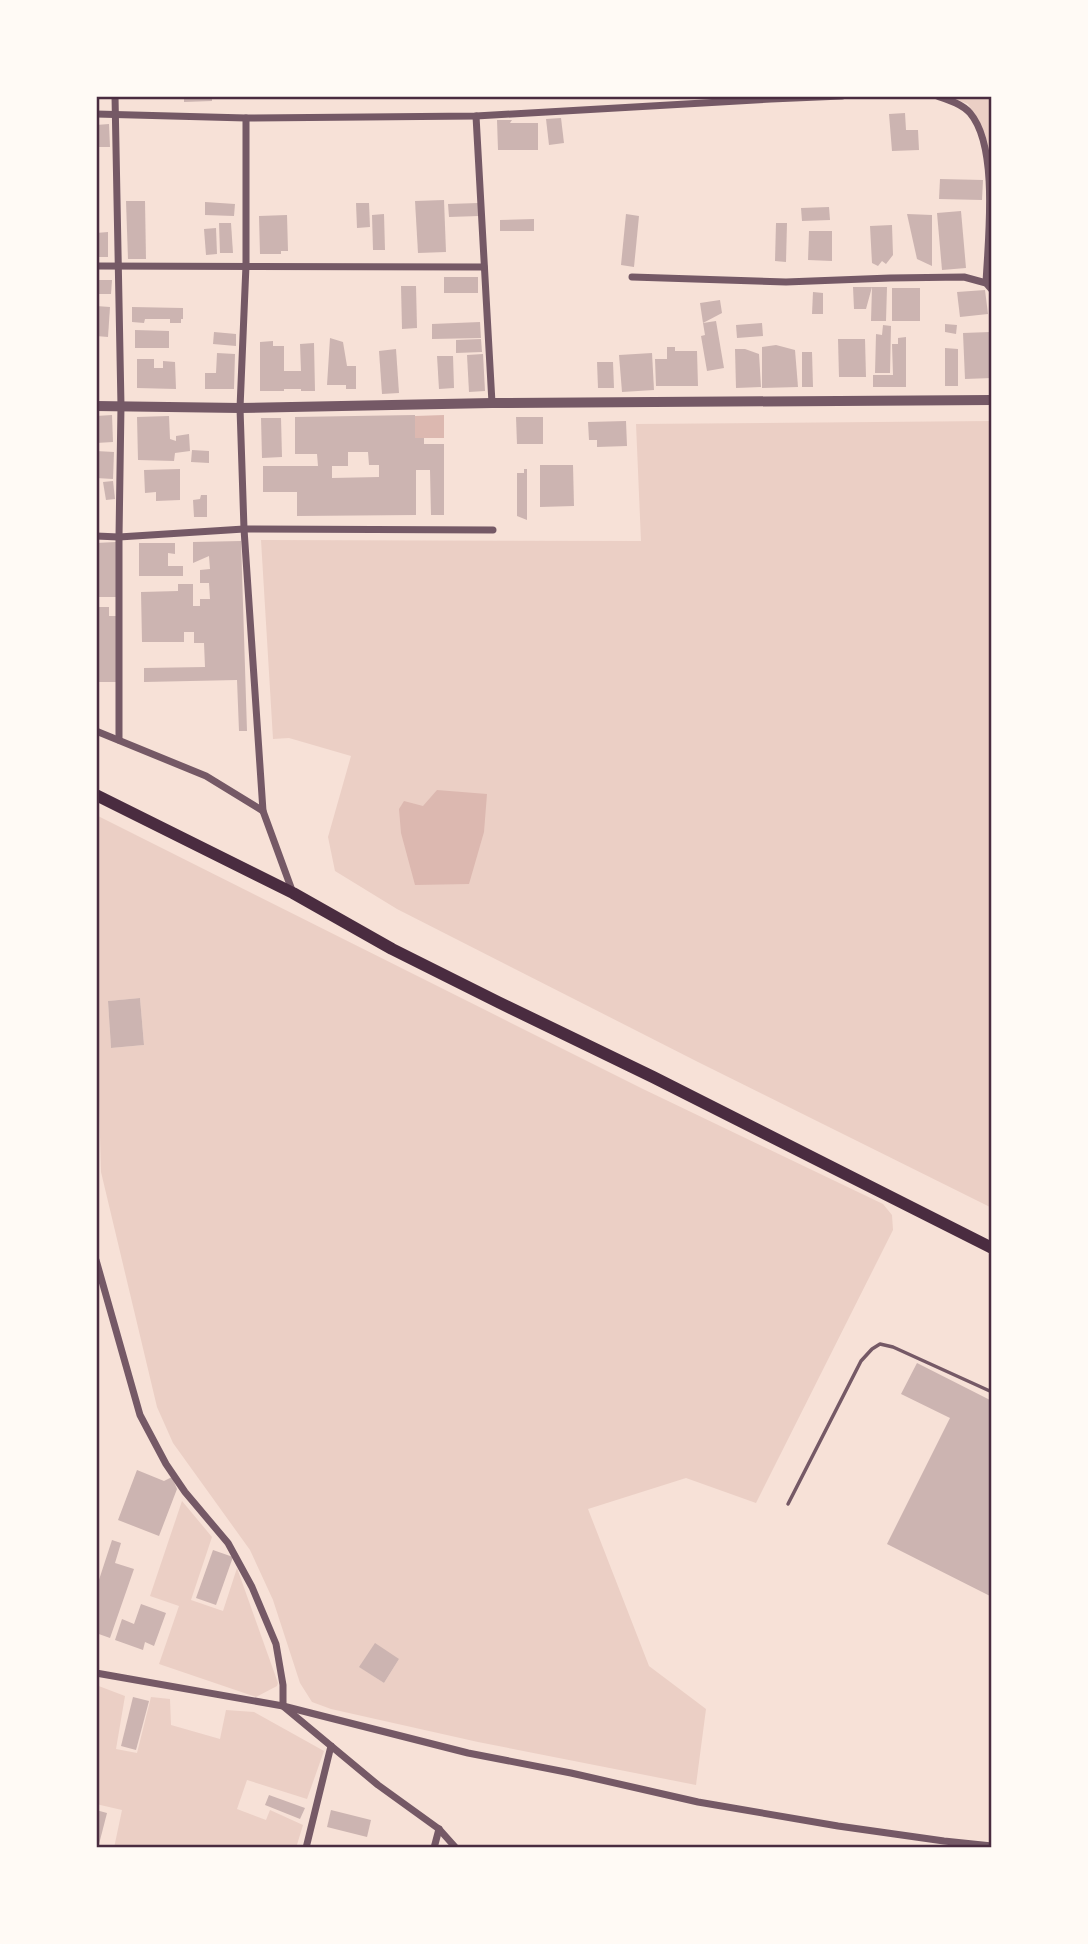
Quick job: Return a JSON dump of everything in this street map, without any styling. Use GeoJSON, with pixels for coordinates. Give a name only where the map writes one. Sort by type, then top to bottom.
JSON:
{"type":"FeatureCollection","features":[{"type":"Feature","properties":{"kind":"highway"},"geometry":{"type":"LineString","coordinates":[[96,794],[293,893],[392,949],[992,1248]]}},
{"type":"Feature","properties":{"kind":"street"},"geometry":{"type":"LineString","coordinates":[[116,96],[121,406],[119,740]]}},
{"type":"Feature","properties":{"kind":"street"},"geometry":{"type":"LineString","coordinates":[[96,114],[246,118],[476,116],[842,96]]}},
{"type":"Feature","properties":{"kind":"street"},"geometry":{"type":"LineString","coordinates":[[937,96],[959,104],[970,113],[984,143],[990,191],[989,282],[992,290]]}},
{"type":"Feature","properties":{"kind":"street"},"geometry":{"type":"LineString","coordinates":[[476,116],[492,403]]}},
{"type":"Feature","properties":{"kind":"street"},"geometry":{"type":"LineString","coordinates":[[246,118],[246,265],[240,408],[244,528],[263,811],[293,893]]}},
{"type":"Feature","properties":{"kind":"street"},"geometry":{"type":"LineString","coordinates":[[96,266],[484,267]]}},
{"type":"Feature","properties":{"kind":"street"},"geometry":{"type":"LineString","coordinates":[[632,277],[786,282],[964,277],[989,282]]}},
{"type":"Feature","properties":{"kind":"street"},"geometry":{"type":"LineString","coordinates":[[96,406],[240,408],[492,403],[992,400]]}},
{"type":"Feature","properties":{"kind":"street"},"geometry":{"type":"LineString","coordinates":[[96,536],[119,537],[244,528],[493,530]]}},
{"type":"Feature","properties":{"kind":"street"},"geometry":{"type":"LineString","coordinates":[[96,732],[206,776],[263,811]]}},
{"type":"Feature","properties":{"kind":"street"},"geometry":{"type":"LineString","coordinates":[[96,1260],[140,1415],[166,1464],[185,1492],[228,1543],[252,1587],[276,1644],[283,1685],[283,1706]]}},
{"type":"Feature","properties":{"kind":"street"},"geometry":{"type":"LineString","coordinates":[[96,1673],[283,1706],[468,1753],[698,1802],[838,1826],[992,1846]]}},
{"type":"Feature","properties":{"kind":"street"},"geometry":{"type":"LineString","coordinates":[[283,1706],[379,1785],[439,1829],[456,1848]]}},
{"type":"Feature","properties":{"kind":"street"},"geometry":{"type":"LineString","coordinates":[[306,1848],[331,1746]]}},
{"type":"Feature","properties":{"kind":"street"},"geometry":{"type":"LineString","coordinates":[[434,1848],[439,1829]]}},
{"type":"Feature","properties":{"kind":"lane"},"geometry":{"type":"LineString","coordinates":[[788,1504],[861,1361],[880,1344],[893,1347],[992,1392]]}},
{"type":"Feature","properties":{"kind":"shaded area"},"geometry":{"type":"Polygon","coordinates":[[[947,96],[992,96],[992,170],[981,125],[968,104],[947,96]]]}},
{"type":"Feature","properties":{"kind":"shaded area"},"geometry":{"type":"Polygon","coordinates":[[[444,415],[444,438],[415,438],[415,416],[444,415]]]}},
{"type":"Feature","properties":{"kind":"shaded area"},"geometry":{"type":"Polygon","coordinates":[[[992,421],[992,1208],[397,909],[335,871],[328,837],[351,756],[289,738],[273,739],[261,540],[641,541],[636,424],[992,421]]]}},
{"type":"Feature","properties":{"kind":"shaded area"},"geometry":{"type":"Polygon","coordinates":[[[437,790],[487,794],[484,832],[469,884],[415,885],[401,833],[399,809],[404,801],[423,806],[437,790]]]}},
{"type":"Feature","properties":{"kind":"shaded area"},"geometry":{"type":"Polygon","coordinates":[[[96,815],[643,1089],[883,1204],[892,1215],[893,1230],[756,1503],[686,1478],[588,1509],[649,1666],[706,1709],[696,1785],[478,1742],[331,1709],[312,1702],[300,1683],[273,1600],[250,1550],[173,1443],[157,1407],[101,1172],[96,992],[96,815]],[[140,998],[108,1001],[111,1048],[144,1045],[140,998]],[[399,1659],[360,1667],[384,1683],[399,1659]]]}},
{"type":"Feature","properties":{"kind":"shaded area"},"geometry":{"type":"Polygon","coordinates":[[[182,1501],[212,1537],[191,1600],[223,1611],[237,1568],[278,1683],[256,1697],[159,1664],[179,1606],[150,1596],[182,1501]]]}},
{"type":"Feature","properties":{"kind":"shaded area"},"geometry":{"type":"Polygon","coordinates":[[[96,1685],[125,1696],[116,1749],[137,1753],[151,1697],[170,1699],[171,1725],[220,1739],[226,1710],[254,1712],[324,1751],[307,1799],[247,1780],[237,1809],[266,1820],[270,1810],[303,1825],[296,1848],[114,1848],[122,1810],[96,1804],[96,1685]]]}},
{"type":"Feature","properties":{"kind":"building"},"geometry":{"type":"Polygon","coordinates":[[[184,96],[212,96],[212,101],[184,102],[184,96]]]}},
{"type":"Feature","properties":{"kind":"building"},"geometry":{"type":"Polygon","coordinates":[[[905,113],[906,130],[918,130],[919,150],[892,151],[889,114],[905,113]]]}},
{"type":"Feature","properties":{"kind":"building"},"geometry":{"type":"Polygon","coordinates":[[[561,118],[564,143],[549,145],[546,119],[561,118]]]}},
{"type":"Feature","properties":{"kind":"building"},"geometry":{"type":"Polygon","coordinates":[[[497,120],[538,123],[538,150],[498,150],[497,120]]]}},
{"type":"Feature","properties":{"kind":"building"},"geometry":{"type":"Polygon","coordinates":[[[109,124],[110,147],[96,147],[96,125],[109,124]]]}},
{"type":"Feature","properties":{"kind":"building"},"geometry":{"type":"Polygon","coordinates":[[[940,179],[983,180],[982,200],[939,199],[940,179]]]}},
{"type":"Feature","properties":{"kind":"building"},"geometry":{"type":"Polygon","coordinates":[[[444,200],[446,252],[418,253],[415,201],[444,200]]]}},
{"type":"Feature","properties":{"kind":"building"},"geometry":{"type":"Polygon","coordinates":[[[126,201],[145,201],[146,259],[128,259],[126,201]]]}},
{"type":"Feature","properties":{"kind":"building"},"geometry":{"type":"Polygon","coordinates":[[[205,202],[235,204],[234,216],[205,215],[205,202]]]}},
{"type":"Feature","properties":{"kind":"building"},"geometry":{"type":"Polygon","coordinates":[[[356,203],[369,203],[370,227],[357,228],[356,203]]]}},
{"type":"Feature","properties":{"kind":"building"},"geometry":{"type":"Polygon","coordinates":[[[478,203],[479,216],[449,217],[448,204],[478,203]]]}},
{"type":"Feature","properties":{"kind":"building"},"geometry":{"type":"Polygon","coordinates":[[[829,207],[830,220],[802,221],[801,208],[829,207]]]}},
{"type":"Feature","properties":{"kind":"building"},"geometry":{"type":"Polygon","coordinates":[[[961,211],[966,268],[942,270],[937,213],[961,211]]]}},
{"type":"Feature","properties":{"kind":"building"},"geometry":{"type":"Polygon","coordinates":[[[384,214],[385,250],[373,250],[372,215],[384,214]]]}},
{"type":"Feature","properties":{"kind":"building"},"geometry":{"type":"Polygon","coordinates":[[[626,214],[639,216],[634,267],[621,265],[626,214]]]}},
{"type":"Feature","properties":{"kind":"building"},"geometry":{"type":"Polygon","coordinates":[[[907,214],[932,215],[932,266],[917,259],[907,214]]]}},
{"type":"Feature","properties":{"kind":"building"},"geometry":{"type":"Polygon","coordinates":[[[287,215],[288,251],[281,251],[281,254],[260,254],[259,216],[287,215]]]}},
{"type":"Feature","properties":{"kind":"building"},"geometry":{"type":"Polygon","coordinates":[[[534,219],[534,231],[500,231],[500,220],[534,219]]]}},
{"type":"Feature","properties":{"kind":"building"},"geometry":{"type":"Polygon","coordinates":[[[219,223],[231,223],[233,253],[220,253],[219,223]]]}},
{"type":"Feature","properties":{"kind":"building"},"geometry":{"type":"Polygon","coordinates":[[[776,223],[787,223],[786,262],[775,261],[776,223]]]}},
{"type":"Feature","properties":{"kind":"building"},"geometry":{"type":"Polygon","coordinates":[[[892,225],[893,255],[886,264],[882,261],[878,266],[872,263],[870,226],[892,225]]]}},
{"type":"Feature","properties":{"kind":"building"},"geometry":{"type":"Polygon","coordinates":[[[216,228],[217,254],[206,255],[204,229],[216,228]]]}},
{"type":"Feature","properties":{"kind":"building"},"geometry":{"type":"Polygon","coordinates":[[[809,231],[832,231],[832,261],[808,260],[809,231]]]}},
{"type":"Feature","properties":{"kind":"building"},"geometry":{"type":"Polygon","coordinates":[[[108,232],[108,257],[96,257],[96,233],[108,232]]]}},
{"type":"Feature","properties":{"kind":"building"},"geometry":{"type":"Polygon","coordinates":[[[444,277],[478,277],[478,293],[444,293],[444,277]]]}},
{"type":"Feature","properties":{"kind":"building"},"geometry":{"type":"Polygon","coordinates":[[[96,280],[112,280],[111,294],[96,294],[96,280]]]}},
{"type":"Feature","properties":{"kind":"building"},"geometry":{"type":"Polygon","coordinates":[[[401,286],[416,286],[417,328],[402,329],[401,286]]]}},
{"type":"Feature","properties":{"kind":"building"},"geometry":{"type":"Polygon","coordinates":[[[853,287],[872,287],[866,309],[854,309],[853,287]]]}},
{"type":"Feature","properties":{"kind":"building"},"geometry":{"type":"Polygon","coordinates":[[[872,287],[887,287],[886,321],[871,321],[872,287]]]}},
{"type":"Feature","properties":{"kind":"building"},"geometry":{"type":"Polygon","coordinates":[[[892,288],[920,288],[920,321],[892,321],[892,288]]]}},
{"type":"Feature","properties":{"kind":"building"},"geometry":{"type":"Polygon","coordinates":[[[985,290],[988,314],[960,317],[957,292],[985,290]]]}},
{"type":"Feature","properties":{"kind":"building"},"geometry":{"type":"Polygon","coordinates":[[[813,292],[823,293],[823,314],[812,314],[813,292]]]}},
{"type":"Feature","properties":{"kind":"building"},"geometry":{"type":"Polygon","coordinates":[[[720,300],[722,313],[703,323],[700,303],[720,300]]]}},
{"type":"Feature","properties":{"kind":"building"},"geometry":{"type":"Polygon","coordinates":[[[96,306],[110,307],[108,337],[96,336],[96,306]]]}},
{"type":"Feature","properties":{"kind":"building"},"geometry":{"type":"Polygon","coordinates":[[[132,307],[183,308],[183,319],[181,323],[170,323],[170,319],[132,322],[132,307]]]}},
{"type":"Feature","properties":{"kind":"building"},"geometry":{"type":"Polygon","coordinates":[[[716,321],[724,368],[707,371],[701,336],[705,335],[703,323],[716,321]]]}},
{"type":"Feature","properties":{"kind":"building"},"geometry":{"type":"Polygon","coordinates":[[[480,322],[481,338],[432,339],[432,324],[480,322]]]}},
{"type":"Feature","properties":{"kind":"building"},"geometry":{"type":"Polygon","coordinates":[[[762,323],[763,336],[737,338],[736,325],[762,323]]]}},
{"type":"Feature","properties":{"kind":"building"},"geometry":{"type":"Polygon","coordinates":[[[945,324],[957,325],[956,334],[945,332],[945,324]]]}},
{"type":"Feature","properties":{"kind":"building"},"geometry":{"type":"Polygon","coordinates":[[[883,325],[891,326],[890,373],[875,373],[876,334],[882,335],[883,325]]]}},
{"type":"Feature","properties":{"kind":"building"},"geometry":{"type":"Polygon","coordinates":[[[135,330],[169,331],[169,348],[135,348],[135,330]]]}},
{"type":"Feature","properties":{"kind":"building"},"geometry":{"type":"Polygon","coordinates":[[[214,332],[236,334],[236,346],[213,344],[214,332]]]}},
{"type":"Feature","properties":{"kind":"building"},"geometry":{"type":"Polygon","coordinates":[[[990,332],[992,378],[965,379],[963,333],[990,332]]]}},
{"type":"Feature","properties":{"kind":"building"},"geometry":{"type":"Polygon","coordinates":[[[906,337],[906,387],[873,387],[873,375],[893,375],[892,344],[898,344],[898,338],[906,337]]]}},
{"type":"Feature","properties":{"kind":"building"},"geometry":{"type":"Polygon","coordinates":[[[330,338],[343,342],[347,366],[356,366],[356,389],[346,389],[346,385],[327,385],[330,338]]]}},
{"type":"Feature","properties":{"kind":"building"},"geometry":{"type":"Polygon","coordinates":[[[481,339],[482,352],[456,353],[456,340],[481,339]]]}},
{"type":"Feature","properties":{"kind":"building"},"geometry":{"type":"Polygon","coordinates":[[[838,339],[865,339],[866,377],[839,377],[838,339]]]}},
{"type":"Feature","properties":{"kind":"building"},"geometry":{"type":"Polygon","coordinates":[[[273,341],[273,346],[284,346],[284,371],[301,371],[300,344],[314,343],[315,391],[260,391],[260,342],[273,341]]]}},
{"type":"Feature","properties":{"kind":"building"},"geometry":{"type":"Polygon","coordinates":[[[776,345],[795,350],[798,387],[762,388],[762,347],[776,345]]]}},
{"type":"Feature","properties":{"kind":"building"},"geometry":{"type":"Polygon","coordinates":[[[667,347],[675,347],[675,351],[697,351],[698,386],[656,386],[655,359],[667,359],[667,347]]]}},
{"type":"Feature","properties":{"kind":"building"},"geometry":{"type":"Polygon","coordinates":[[[945,348],[958,349],[958,386],[945,386],[945,348]]]}},
{"type":"Feature","properties":{"kind":"building"},"geometry":{"type":"Polygon","coordinates":[[[396,349],[399,393],[382,394],[379,351],[396,349]]]}},
{"type":"Feature","properties":{"kind":"building"},"geometry":{"type":"Polygon","coordinates":[[[735,349],[759,354],[761,387],[736,388],[735,349]]]}},
{"type":"Feature","properties":{"kind":"building"},"geometry":{"type":"Polygon","coordinates":[[[802,352],[812,352],[813,387],[802,387],[802,352]]]}},
{"type":"Feature","properties":{"kind":"building"},"geometry":{"type":"Polygon","coordinates":[[[217,353],[235,354],[234,389],[205,389],[205,373],[216,373],[217,353]]]}},
{"type":"Feature","properties":{"kind":"building"},"geometry":{"type":"Polygon","coordinates":[[[652,353],[654,390],[622,392],[619,355],[652,353]]]}},
{"type":"Feature","properties":{"kind":"building"},"geometry":{"type":"Polygon","coordinates":[[[483,354],[485,391],[469,392],[467,355],[483,354]]]}},
{"type":"Feature","properties":{"kind":"building"},"geometry":{"type":"Polygon","coordinates":[[[437,356],[453,356],[454,388],[439,389],[437,356]]]}},
{"type":"Feature","properties":{"kind":"building"},"geometry":{"type":"Polygon","coordinates":[[[137,359],[154,359],[154,368],[163,368],[163,361],[175,362],[176,389],[137,388],[137,359]]]}},
{"type":"Feature","properties":{"kind":"building"},"geometry":{"type":"Polygon","coordinates":[[[597,362],[613,362],[614,388],[598,388],[597,362]]]}},
{"type":"Feature","properties":{"kind":"building"},"geometry":{"type":"Polygon","coordinates":[[[112,415],[113,442],[96,443],[96,416],[112,415]]]}},
{"type":"Feature","properties":{"kind":"building"},"geometry":{"type":"Polygon","coordinates":[[[415,415],[415,438],[424,438],[424,444],[444,444],[444,515],[431,515],[430,470],[416,470],[416,515],[297,516],[297,492],[263,492],[263,466],[318,466],[317,454],[295,454],[295,417],[415,415]],[[348,452],[348,466],[332,466],[332,478],[379,477],[379,465],[369,465],[368,452],[348,452]]]}},
{"type":"Feature","properties":{"kind":"building"},"geometry":{"type":"Polygon","coordinates":[[[169,416],[170,439],[176,441],[176,436],[189,434],[190,451],[175,453],[174,461],[138,460],[137,417],[169,416]]]}},
{"type":"Feature","properties":{"kind":"building"},"geometry":{"type":"Polygon","coordinates":[[[516,417],[543,417],[543,444],[517,444],[516,417]]]}},
{"type":"Feature","properties":{"kind":"building"},"geometry":{"type":"Polygon","coordinates":[[[261,418],[281,418],[282,457],[262,458],[261,418]]]}},
{"type":"Feature","properties":{"kind":"building"},"geometry":{"type":"Polygon","coordinates":[[[626,421],[627,446],[597,447],[597,440],[589,440],[588,422],[626,421]]]}},
{"type":"Feature","properties":{"kind":"building"},"geometry":{"type":"Polygon","coordinates":[[[192,450],[209,451],[209,463],[191,462],[192,450]]]}},
{"type":"Feature","properties":{"kind":"building"},"geometry":{"type":"Polygon","coordinates":[[[96,451],[114,452],[113,479],[96,478],[96,451]]]}},
{"type":"Feature","properties":{"kind":"building"},"geometry":{"type":"Polygon","coordinates":[[[540,465],[573,465],[574,506],[540,507],[540,465]]]}},
{"type":"Feature","properties":{"kind":"building"},"geometry":{"type":"Polygon","coordinates":[[[180,469],[180,500],[156,501],[156,492],[145,493],[144,470],[180,469]]]}},
{"type":"Feature","properties":{"kind":"building"},"geometry":{"type":"Polygon","coordinates":[[[524,469],[527,469],[527,520],[517,516],[517,473],[524,473],[524,469]]]}},
{"type":"Feature","properties":{"kind":"building"},"geometry":{"type":"Polygon","coordinates":[[[113,481],[115,499],[106,500],[103,482],[113,481]]]}},
{"type":"Feature","properties":{"kind":"building"},"geometry":{"type":"Polygon","coordinates":[[[201,495],[207,495],[207,517],[194,517],[193,500],[200,499],[201,495]]]}},
{"type":"Feature","properties":{"kind":"building"},"geometry":{"type":"Polygon","coordinates":[[[241,541],[247,731],[239,731],[237,680],[144,682],[144,668],[205,667],[204,643],[194,643],[194,632],[184,632],[184,642],[142,642],[141,592],[178,591],[178,584],[193,584],[193,606],[200,606],[200,599],[210,599],[209,583],[200,583],[200,570],[210,569],[209,556],[193,563],[193,542],[241,541]]]}},
{"type":"Feature","properties":{"kind":"building"},"geometry":{"type":"Polygon","coordinates":[[[116,542],[117,597],[96,597],[96,543],[116,542]]]}},
{"type":"Feature","properties":{"kind":"building"},"geometry":{"type":"Polygon","coordinates":[[[139,543],[175,543],[175,554],[168,553],[168,566],[183,566],[183,576],[139,576],[139,543]]]}},
{"type":"Feature","properties":{"kind":"building"},"geometry":{"type":"Polygon","coordinates":[[[96,607],[109,607],[109,616],[117,616],[117,682],[96,682],[96,607]]]}},
{"type":"Feature","properties":{"kind":"building"},"geometry":{"type":"Polygon","coordinates":[[[140,998],[144,1045],[111,1048],[108,1001],[140,998]]]}},
{"type":"Feature","properties":{"kind":"building"},"geometry":{"type":"Polygon","coordinates":[[[917,1363],[992,1401],[992,1597],[887,1544],[950,1418],[901,1394],[917,1363]]]}},
{"type":"Feature","properties":{"kind":"building"},"geometry":{"type":"Polygon","coordinates":[[[137,1470],[164,1481],[172,1477],[177,1489],[159,1536],[118,1520],[137,1470]]]}},
{"type":"Feature","properties":{"kind":"building"},"geometry":{"type":"Polygon","coordinates":[[[112,1540],[121,1543],[115,1563],[134,1569],[110,1638],[96,1633],[96,1589],[112,1540]]]}},
{"type":"Feature","properties":{"kind":"building"},"geometry":{"type":"Polygon","coordinates":[[[213,1550],[233,1557],[216,1605],[196,1598],[213,1550]]]}},
{"type":"Feature","properties":{"kind":"building"},"geometry":{"type":"Polygon","coordinates":[[[141,1604],[166,1613],[154,1646],[145,1642],[143,1650],[115,1640],[122,1619],[134,1624],[141,1604]]]}},
{"type":"Feature","properties":{"kind":"building"},"geometry":{"type":"Polygon","coordinates":[[[375,1643],[399,1659],[384,1683],[359,1667],[375,1643]]]}},
{"type":"Feature","properties":{"kind":"building"},"geometry":{"type":"Polygon","coordinates":[[[133,1697],[149,1701],[136,1750],[121,1746],[133,1697]]]}},
{"type":"Feature","properties":{"kind":"building"},"geometry":{"type":"Polygon","coordinates":[[[269,1795],[305,1808],[300,1819],[265,1805],[269,1795]]]}},
{"type":"Feature","properties":{"kind":"building"},"geometry":{"type":"Polygon","coordinates":[[[96,1810],[107,1813],[98,1848],[96,1848],[96,1810]]]}},
{"type":"Feature","properties":{"kind":"building"},"geometry":{"type":"Polygon","coordinates":[[[331,1810],[371,1820],[367,1837],[327,1827],[331,1810]]]}}]}
